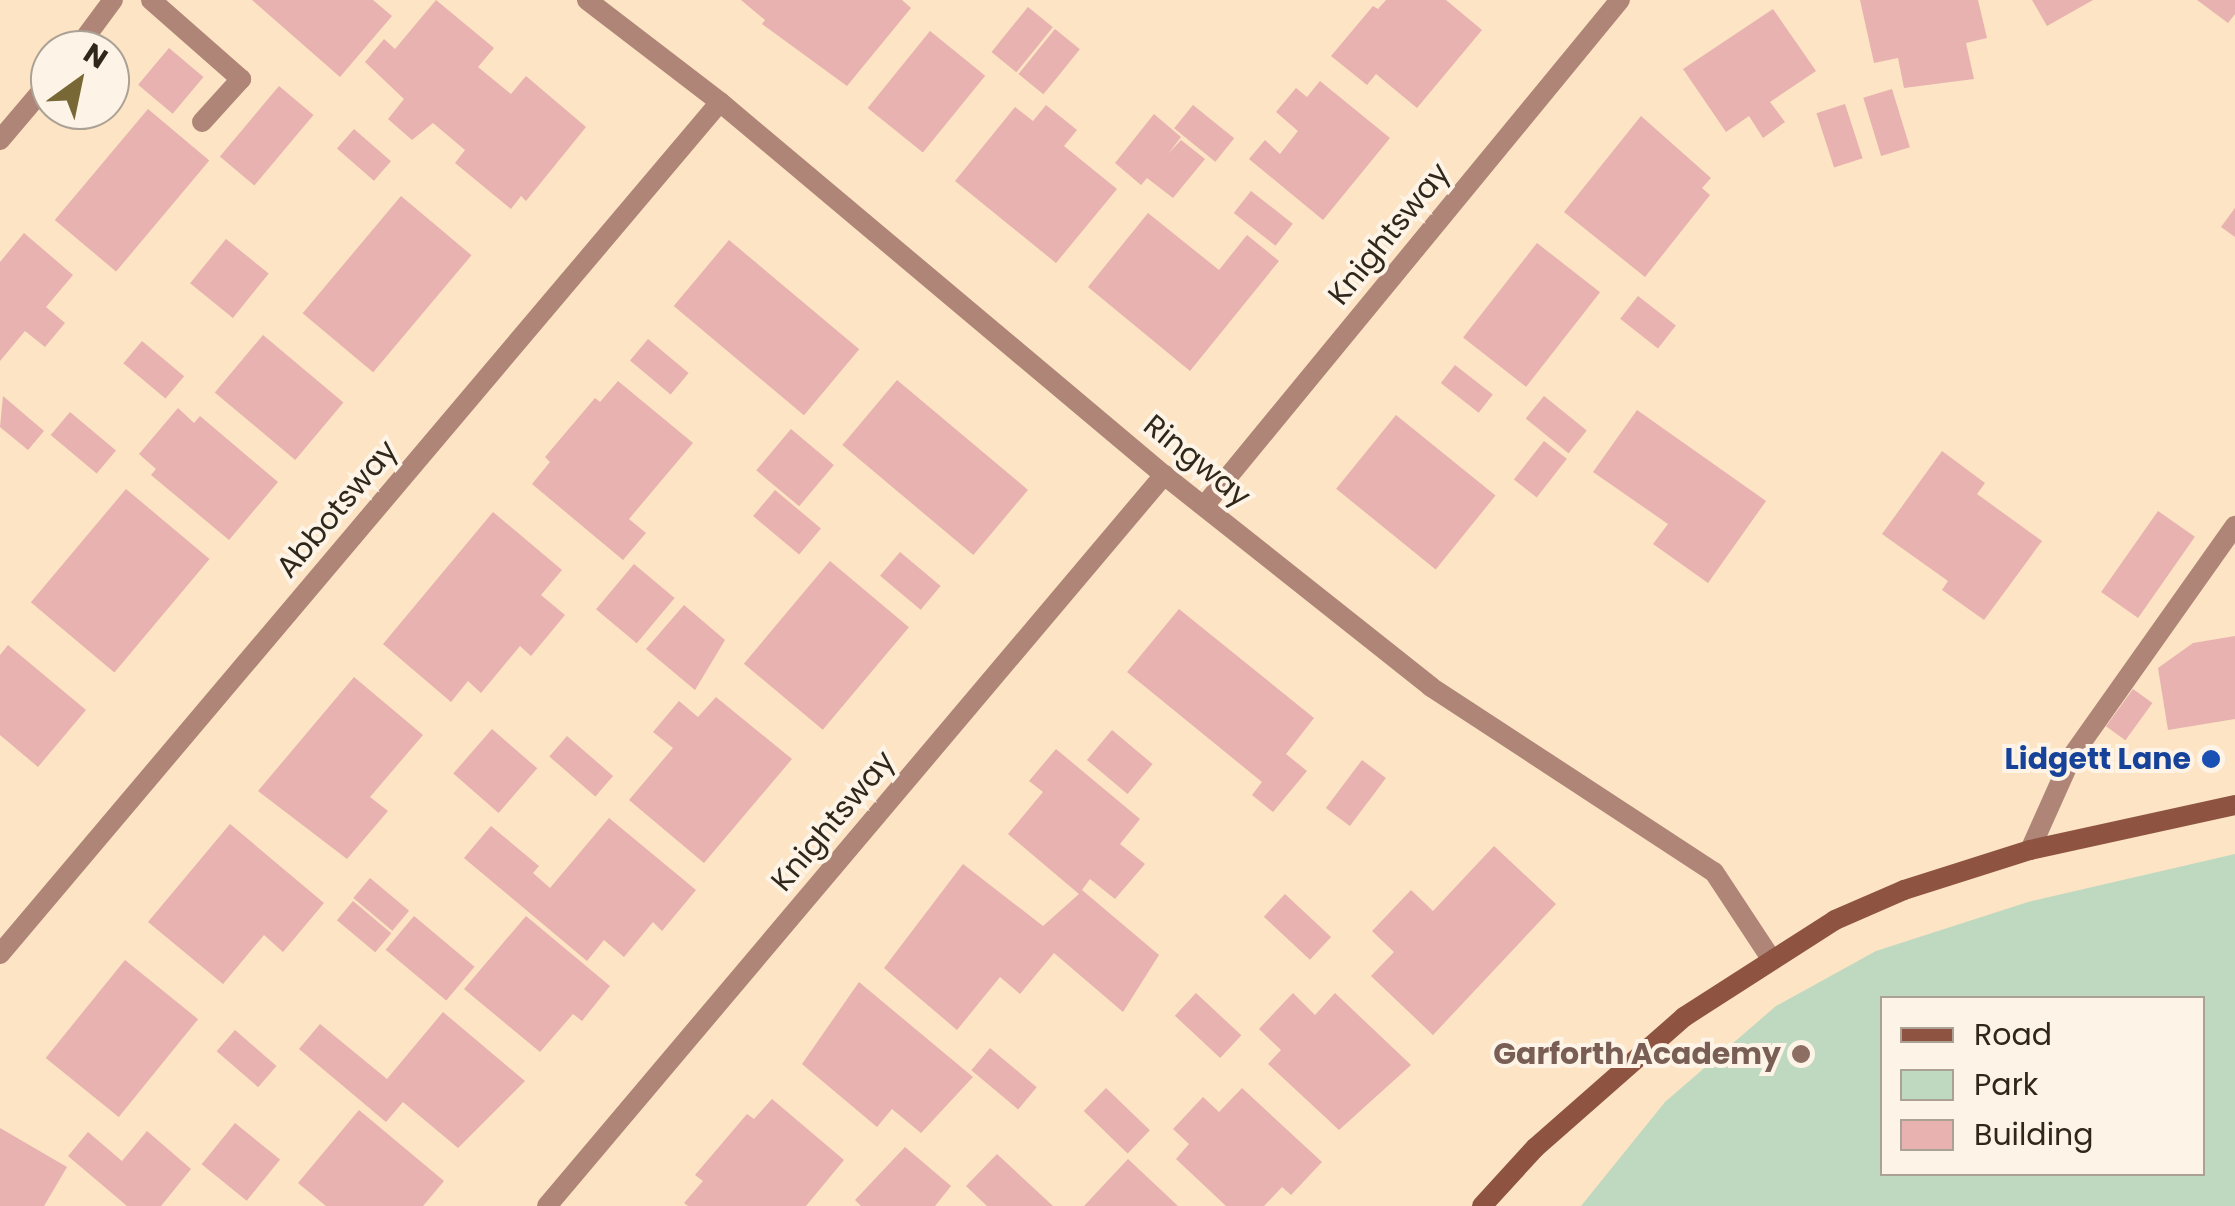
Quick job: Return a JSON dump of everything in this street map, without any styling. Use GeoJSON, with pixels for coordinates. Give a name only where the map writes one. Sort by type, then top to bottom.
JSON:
{"type":"FeatureCollection","features":[{"type":"Feature","properties":{"kind":"main road"},"geometry":{"type":"LineString","coordinates":[[1482,1206],[1604,1084],[1770,957],[1904,890],[2030,850],[2235,805]]}},
{"type":"Feature","properties":{"kind":"street"},"geometry":{"type":"LineString","coordinates":[[91,30],[113,0]]}},
{"type":"Feature","properties":{"kind":"street"},"geometry":{"type":"LineString","coordinates":[[151,0],[241,79],[202,122]]}},
{"type":"Feature","properties":{"kind":"street","name":"Ringway"},"geometry":{"type":"LineString","coordinates":[[588,0],[720,102],[1164,476],[1431,687],[1701,862],[1770,957]]}},
{"type":"Feature","properties":{"kind":"street","name":"Knightsway"},"geometry":{"type":"LineString","coordinates":[[1204,506],[1620,0]]}},
{"type":"Feature","properties":{"kind":"street","name":"Abbotsway"},"geometry":{"type":"LineString","coordinates":[[0,954],[720,102]]}},
{"type":"Feature","properties":{"kind":"street"},"geometry":{"type":"LineString","coordinates":[[0,140],[30,105]]}},
{"type":"Feature","properties":{"kind":"street","name":"Knightsway"},"geometry":{"type":"LineString","coordinates":[[548,1206],[1164,476]]}},
{"type":"Feature","properties":{"kind":"street"},"geometry":{"type":"LineString","coordinates":[[2030,850],[2072,756],[2235,526]]}},
{"type":"Feature","properties":{"kind":"green space","name":"Garforth Academy"},"geometry":{"type":"Polygon","coordinates":[[[2235,854],[2235,1206],[1581,1206],[1665,1102],[1776,1006],[1876,951],[2028,902],[2235,854]]]}},
{"type":"Feature","properties":{"kind":"building"},"geometry":{"type":"Polygon","coordinates":[[[252,0],[373,0],[392,16],[340,77],[252,0]]]}},
{"type":"Feature","properties":{"kind":"building"},"geometry":{"type":"Polygon","coordinates":[[[436,0],[494,48],[478,67],[511,94],[526,76],[586,127],[526,201],[521,196],[511,209],[455,163],[465,150],[433,123],[412,140],[388,119],[404,99],[365,62],[384,39],[395,49],[436,0]]]}},
{"type":"Feature","properties":{"kind":"building"},"geometry":{"type":"Polygon","coordinates":[[[741,0],[902,0],[911,8],[847,86],[762,24],[765,20],[741,0]]]}},
{"type":"Feature","properties":{"kind":"building"},"geometry":{"type":"Polygon","coordinates":[[[1386,0],[1446,0],[1482,30],[1417,108],[1376,74],[1367,85],[1331,56],[1373,6],[1378,9],[1386,0]]]}},
{"type":"Feature","properties":{"kind":"building"},"geometry":{"type":"Polygon","coordinates":[[[1860,0],[1978,0],[1987,38],[1966,43],[1974,79],[1904,88],[1898,58],[1874,63],[1860,0]]]}},
{"type":"Feature","properties":{"kind":"building"},"geometry":{"type":"Polygon","coordinates":[[[2032,0],[2093,0],[2047,26],[2032,0]]]}},
{"type":"Feature","properties":{"kind":"building"},"geometry":{"type":"Polygon","coordinates":[[[2197,0],[2235,0],[2235,14],[2228,23],[2197,0]]]}},
{"type":"Feature","properties":{"kind":"building"},"geometry":{"type":"Polygon","coordinates":[[[1028,7],[1053,27],[1016,72],[991,52],[1028,7]]]}},
{"type":"Feature","properties":{"kind":"building"},"geometry":{"type":"Polygon","coordinates":[[[1773,9],[1816,71],[1770,102],[1785,122],[1763,138],[1749,116],[1726,132],[1683,69],[1773,9]]]}},
{"type":"Feature","properties":{"kind":"building"},"geometry":{"type":"Polygon","coordinates":[[[1055,29],[1080,49],[1043,94],[1018,74],[1055,29]]]}},
{"type":"Feature","properties":{"kind":"building"},"geometry":{"type":"Polygon","coordinates":[[[930,31],[985,76],[923,153],[868,108],[930,31]]]}},
{"type":"Feature","properties":{"kind":"building"},"geometry":{"type":"Polygon","coordinates":[[[169,48],[203,77],[173,114],[138,85],[169,48]]]}},
{"type":"Feature","properties":{"kind":"building"},"geometry":{"type":"Polygon","coordinates":[[[1320,81],[1390,138],[1323,220],[1249,159],[1265,140],[1280,154],[1298,131],[1276,112],[1296,88],[1307,97],[1320,81]]]}},
{"type":"Feature","properties":{"kind":"building"},"geometry":{"type":"Polygon","coordinates":[[[279,86],[313,115],[254,185],[220,156],[279,86]]]}},
{"type":"Feature","properties":{"kind":"building"},"geometry":{"type":"Polygon","coordinates":[[[1892,89],[1910,147],[1881,156],[1863,98],[1892,89]]]}},
{"type":"Feature","properties":{"kind":"building"},"geometry":{"type":"Polygon","coordinates":[[[1845,104],[1863,158],[1834,167],[1816,113],[1845,104]]]}},
{"type":"Feature","properties":{"kind":"building"},"geometry":{"type":"Polygon","coordinates":[[[1046,105],[1077,130],[1064,146],[1117,189],[1056,263],[955,181],[1015,107],[1033,121],[1046,105]]]}},
{"type":"Feature","properties":{"kind":"building"},"geometry":{"type":"Polygon","coordinates":[[[1193,105],[1234,138],[1215,162],[1174,128],[1193,105]]]}},
{"type":"Feature","properties":{"kind":"building"},"geometry":{"type":"Polygon","coordinates":[[[148,109],[209,160],[116,271],[55,220],[148,109]]]}},
{"type":"Feature","properties":{"kind":"building"},"geometry":{"type":"Polygon","coordinates":[[[1154,114],[1181,137],[1168,154],[1181,140],[1205,159],[1173,198],[1147,178],[1141,185],[1115,163],[1154,114]]]}},
{"type":"Feature","properties":{"kind":"building"},"geometry":{"type":"Polygon","coordinates":[[[1641,116],[1711,178],[1702,188],[1710,195],[1645,277],[1564,212],[1641,116]]]}},
{"type":"Feature","properties":{"kind":"building"},"geometry":{"type":"Polygon","coordinates":[[[354,129],[391,161],[374,181],[337,149],[354,129]]]}},
{"type":"Feature","properties":{"kind":"building"},"geometry":{"type":"Polygon","coordinates":[[[1251,191],[1293,224],[1276,246],[1234,213],[1251,191]]]}},
{"type":"Feature","properties":{"kind":"building"},"geometry":{"type":"Polygon","coordinates":[[[401,196],[471,255],[373,372],[303,313],[401,196]]]}},
{"type":"Feature","properties":{"kind":"building"},"geometry":{"type":"Polygon","coordinates":[[[2235,208],[2235,237],[2221,227],[2235,208]]]}},
{"type":"Feature","properties":{"kind":"building"},"geometry":{"type":"Polygon","coordinates":[[[1148,213],[1219,270],[1247,235],[1279,261],[1190,371],[1088,287],[1148,213]]]}},
{"type":"Feature","properties":{"kind":"building"},"geometry":{"type":"Polygon","coordinates":[[[24,233],[73,275],[46,307],[65,323],[45,347],[25,331],[0,361],[0,262],[24,233]]]}},
{"type":"Feature","properties":{"kind":"building"},"geometry":{"type":"Polygon","coordinates":[[[226,239],[269,274],[233,318],[190,283],[226,239]]]}},
{"type":"Feature","properties":{"kind":"building"},"geometry":{"type":"Polygon","coordinates":[[[729,240],[859,349],[804,415],[674,306],[729,240]]]}},
{"type":"Feature","properties":{"kind":"building"},"geometry":{"type":"Polygon","coordinates":[[[1537,243],[1600,292],[1526,387],[1463,338],[1537,243]]]}},
{"type":"Feature","properties":{"kind":"building"},"geometry":{"type":"Polygon","coordinates":[[[1638,296],[1676,326],[1658,348],[1620,319],[1638,296]]]}},
{"type":"Feature","properties":{"kind":"building"},"geometry":{"type":"Polygon","coordinates":[[[263,335],[343,402],[295,460],[215,392],[263,335]]]}},
{"type":"Feature","properties":{"kind":"building"},"geometry":{"type":"Polygon","coordinates":[[[648,339],[689,373],[671,395],[630,360],[648,339]]]}},
{"type":"Feature","properties":{"kind":"building"},"geometry":{"type":"Polygon","coordinates":[[[142,341],[184,376],[165,399],[123,363],[142,341]]]}},
{"type":"Feature","properties":{"kind":"building"},"geometry":{"type":"Polygon","coordinates":[[[1455,365],[1493,395],[1479,413],[1441,383],[1455,365]]]}},
{"type":"Feature","properties":{"kind":"building"},"geometry":{"type":"Polygon","coordinates":[[[897,380],[1028,490],[973,555],[842,445],[897,380]]]}},
{"type":"Feature","properties":{"kind":"building"},"geometry":{"type":"Polygon","coordinates":[[[618,381],[693,443],[629,519],[646,533],[623,560],[532,484],[550,462],[545,457],[595,398],[600,402],[618,381]]]}},
{"type":"Feature","properties":{"kind":"building"},"geometry":{"type":"Polygon","coordinates":[[[3,396],[44,431],[28,450],[0,427],[3,396]]]}},
{"type":"Feature","properties":{"kind":"building"},"geometry":{"type":"Polygon","coordinates":[[[1544,396],[1587,431],[1568,453],[1526,419],[1544,396]]]}},
{"type":"Feature","properties":{"kind":"building"},"geometry":{"type":"Polygon","coordinates":[[[178,408],[194,423],[200,416],[278,482],[229,540],[151,475],[156,469],[139,454],[178,408]]]}},
{"type":"Feature","properties":{"kind":"building"},"geometry":{"type":"Polygon","coordinates":[[[1637,410],[1766,501],[1708,583],[1653,544],[1668,524],[1593,472],[1637,410]]]}},
{"type":"Feature","properties":{"kind":"building"},"geometry":{"type":"Polygon","coordinates":[[[70,412],[116,451],[97,474],[51,435],[70,412]]]}},
{"type":"Feature","properties":{"kind":"building"},"geometry":{"type":"Polygon","coordinates":[[[1396,415],[1495,496],[1436,569],[1336,489],[1396,415]]]}},
{"type":"Feature","properties":{"kind":"building"},"geometry":{"type":"Polygon","coordinates":[[[791,429],[834,465],[799,506],[756,470],[791,429]]]}},
{"type":"Feature","properties":{"kind":"building"},"geometry":{"type":"Polygon","coordinates":[[[1544,441],[1567,459],[1537,497],[1514,480],[1544,441]]]}},
{"type":"Feature","properties":{"kind":"building"},"geometry":{"type":"Polygon","coordinates":[[[1942,451],[1985,483],[1977,494],[2042,541],[1984,620],[1942,590],[1948,581],[1882,534],[1942,451]]]}},
{"type":"Feature","properties":{"kind":"building"},"geometry":{"type":"Polygon","coordinates":[[[126,489],[209,559],[114,672],[31,602],[126,489]]]}},
{"type":"Feature","properties":{"kind":"building"},"geometry":{"type":"Polygon","coordinates":[[[775,490],[821,529],[799,555],[753,516],[775,490]]]}},
{"type":"Feature","properties":{"kind":"building"},"geometry":{"type":"Polygon","coordinates":[[[2158,511],[2195,537],[2138,618],[2101,592],[2158,511]]]}},
{"type":"Feature","properties":{"kind":"building"},"geometry":{"type":"Polygon","coordinates":[[[493,512],[562,570],[541,595],[565,615],[531,656],[520,646],[481,693],[468,681],[451,702],[383,644],[493,512]]]}},
{"type":"Feature","properties":{"kind":"building"},"geometry":{"type":"Polygon","coordinates":[[[900,552],[941,586],[921,610],[880,576],[900,552]]]}},
{"type":"Feature","properties":{"kind":"building"},"geometry":{"type":"Polygon","coordinates":[[[830,561],[909,627],[823,730],[744,664],[830,561]]]}},
{"type":"Feature","properties":{"kind":"building"},"geometry":{"type":"Polygon","coordinates":[[[634,564],[675,598],[637,643],[596,609],[634,564]]]}},
{"type":"Feature","properties":{"kind":"building"},"geometry":{"type":"Polygon","coordinates":[[[684,605],[725,640],[695,690],[646,649],[684,605]]]}},
{"type":"Feature","properties":{"kind":"building"},"geometry":{"type":"Polygon","coordinates":[[[1179,609],[1314,718],[1286,754],[1307,771],[1273,812],[1252,795],[1262,782],[1127,672],[1179,609]]]}},
{"type":"Feature","properties":{"kind":"building"},"geometry":{"type":"Polygon","coordinates":[[[2235,636],[2235,719],[2168,730],[2158,668],[2193,643],[2235,636]]]}},
{"type":"Feature","properties":{"kind":"building"},"geometry":{"type":"Polygon","coordinates":[[[8,645],[86,710],[38,767],[0,735],[0,655],[8,645]]]}},
{"type":"Feature","properties":{"kind":"building"},"geometry":{"type":"Polygon","coordinates":[[[354,677],[423,735],[370,797],[388,811],[347,859],[258,791],[354,677]]]}},
{"type":"Feature","properties":{"kind":"building"},"geometry":{"type":"Polygon","coordinates":[[[2133,689],[2152,703],[2125,740],[2106,726],[2133,689]]]}},
{"type":"Feature","properties":{"kind":"building"},"geometry":{"type":"Polygon","coordinates":[[[716,697],[792,759],[704,863],[629,800],[673,748],[653,732],[679,701],[698,717],[716,697]]]}},
{"type":"Feature","properties":{"kind":"building"},"geometry":{"type":"Polygon","coordinates":[[[492,729],[537,768],[499,813],[453,774],[492,729]]]}},
{"type":"Feature","properties":{"kind":"building"},"geometry":{"type":"Polygon","coordinates":[[[1112,730],[1153,764],[1128,794],[1087,760],[1112,730]]]}},
{"type":"Feature","properties":{"kind":"building"},"geometry":{"type":"Polygon","coordinates":[[[567,736],[613,776],[595,796],[549,756],[567,736]]]}},
{"type":"Feature","properties":{"kind":"building"},"geometry":{"type":"Polygon","coordinates":[[[1056,749],[1140,819],[1120,844],[1145,864],[1115,899],[1090,879],[1082,890],[1159,955],[1123,1012],[1054,953],[1020,994],[1000,977],[957,1030],[884,968],[963,864],[1043,926],[1079,894],[1008,834],[1043,792],[1029,781],[1056,749]]]}},
{"type":"Feature","properties":{"kind":"building"},"geometry":{"type":"Polygon","coordinates":[[[1362,760],[1386,778],[1350,826],[1326,808],[1362,760]]]}},
{"type":"Feature","properties":{"kind":"building"},"geometry":{"type":"Polygon","coordinates":[[[609,818],[696,890],[662,931],[653,922],[624,957],[604,940],[587,961],[464,858],[491,826],[539,866],[533,873],[550,888],[609,818]]]}},
{"type":"Feature","properties":{"kind":"building"},"geometry":{"type":"Polygon","coordinates":[[[230,824],[324,903],[283,952],[264,935],[223,984],[148,922],[230,824]]]}},
{"type":"Feature","properties":{"kind":"building"},"geometry":{"type":"Polygon","coordinates":[[[1494,846],[1556,904],[1433,1035],[1371,976],[1394,952],[1372,931],[1411,890],[1433,911],[1494,846]]]}},
{"type":"Feature","properties":{"kind":"building"},"geometry":{"type":"Polygon","coordinates":[[[370,878],[409,911],[392,931],[353,898],[370,878]]]}},
{"type":"Feature","properties":{"kind":"building"},"geometry":{"type":"Polygon","coordinates":[[[1285,894],[1331,937],[1310,960],[1264,917],[1285,894]]]}},
{"type":"Feature","properties":{"kind":"building"},"geometry":{"type":"Polygon","coordinates":[[[353,901],[391,933],[375,952],[337,920],[353,901]]]}},
{"type":"Feature","properties":{"kind":"building"},"geometry":{"type":"Polygon","coordinates":[[[414,916],[475,967],[446,1000],[386,950],[414,916]]]}},
{"type":"Feature","properties":{"kind":"building"},"geometry":{"type":"Polygon","coordinates":[[[526,916],[610,986],[582,1021],[573,1014],[540,1052],[464,989],[526,916]]]}},
{"type":"Feature","properties":{"kind":"building"},"geometry":{"type":"Polygon","coordinates":[[[125,960],[198,1019],[119,1117],[46,1058],[125,960]]]}},
{"type":"Feature","properties":{"kind":"building"},"geometry":{"type":"Polygon","coordinates":[[[859,982],[973,1077],[921,1133],[892,1109],[877,1127],[802,1064],[859,982]]]}},
{"type":"Feature","properties":{"kind":"building"},"geometry":{"type":"Polygon","coordinates":[[[1196,993],[1241,1035],[1220,1058],[1175,1016],[1196,993]]]}},
{"type":"Feature","properties":{"kind":"building"},"geometry":{"type":"Polygon","coordinates":[[[1293,993],[1315,1015],[1335,993],[1411,1065],[1339,1130],[1268,1064],[1281,1050],[1259,1029],[1293,993]]]}},
{"type":"Feature","properties":{"kind":"building"},"geometry":{"type":"Polygon","coordinates":[[[443,1012],[525,1081],[458,1148],[403,1102],[386,1122],[299,1049],[320,1024],[387,1079],[443,1012]]]}},
{"type":"Feature","properties":{"kind":"building"},"geometry":{"type":"Polygon","coordinates":[[[235,1030],[277,1066],[258,1087],[217,1051],[235,1030]]]}},
{"type":"Feature","properties":{"kind":"building"},"geometry":{"type":"Polygon","coordinates":[[[990,1048],[1037,1087],[1018,1109],[971,1070],[990,1048]]]}},
{"type":"Feature","properties":{"kind":"building"},"geometry":{"type":"Polygon","coordinates":[[[1106,1088],[1150,1130],[1128,1153],[1084,1111],[1106,1088]]]}},
{"type":"Feature","properties":{"kind":"building"},"geometry":{"type":"Polygon","coordinates":[[[1242,1088],[1322,1162],[1291,1195],[1282,1187],[1264,1206],[1226,1206],[1176,1159],[1189,1144],[1173,1129],[1203,1097],[1219,1112],[1242,1088]]]}},
{"type":"Feature","properties":{"kind":"building"},"geometry":{"type":"Polygon","coordinates":[[[772,1099],[844,1160],[806,1206],[684,1203],[703,1181],[695,1175],[747,1114],[754,1119],[772,1099]]]}},
{"type":"Feature","properties":{"kind":"building"},"geometry":{"type":"Polygon","coordinates":[[[359,1110],[444,1181],[423,1206],[326,1206],[298,1183],[359,1110]]]}},
{"type":"Feature","properties":{"kind":"building"},"geometry":{"type":"Polygon","coordinates":[[[235,1123],[280,1160],[247,1201],[202,1164],[235,1123]]]}},
{"type":"Feature","properties":{"kind":"building"},"geometry":{"type":"Polygon","coordinates":[[[0,1128],[67,1167],[44,1206],[0,1206],[0,1128]]]}},
{"type":"Feature","properties":{"kind":"building"},"geometry":{"type":"Polygon","coordinates":[[[147,1131],[191,1169],[161,1206],[127,1206],[68,1156],[88,1132],[122,1161],[147,1131]]]}},
{"type":"Feature","properties":{"kind":"building"},"geometry":{"type":"Polygon","coordinates":[[[905,1147],[951,1186],[935,1206],[861,1206],[855,1200],[905,1147]]]}},
{"type":"Feature","properties":{"kind":"building"},"geometry":{"type":"Polygon","coordinates":[[[997,1154],[1053,1206],[987,1206],[966,1186],[997,1154]]]}},
{"type":"Feature","properties":{"kind":"building"},"geometry":{"type":"Polygon","coordinates":[[[1128,1159],[1178,1206],[1084,1206],[1128,1159]]]}},
{"type":"Feature","properties":{"kind":"place","name":"Lidgett Lane"},"geometry":{"type":"Point","coordinates":[2211,759]}},
{"type":"Feature","properties":{"kind":"place","name":"Garforth Academy"},"geometry":{"type":"Point","coordinates":[1801,1054]}}]}
